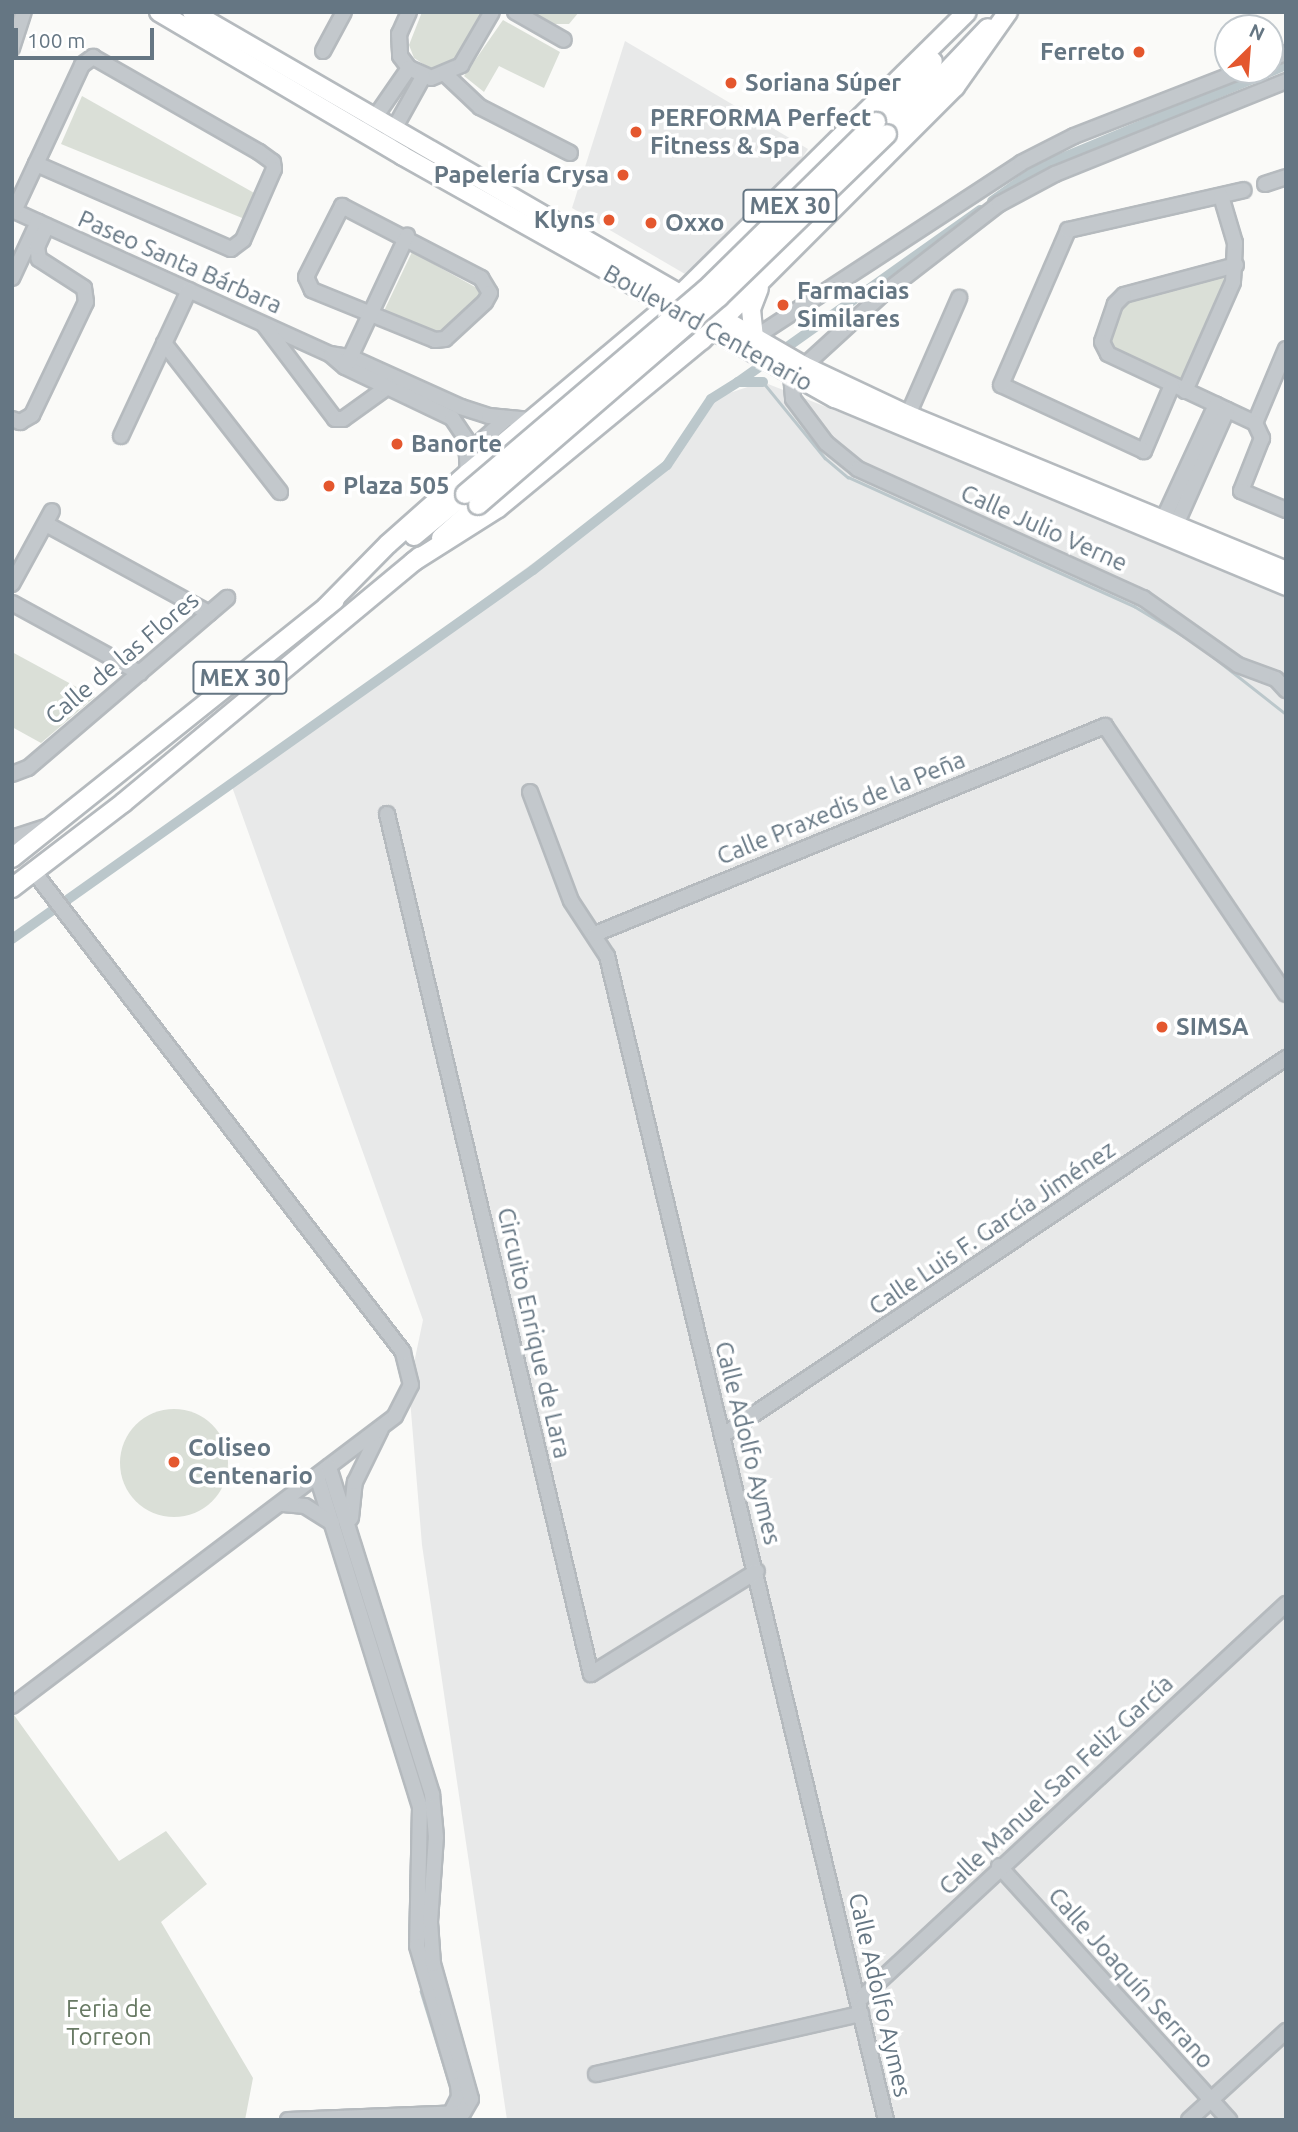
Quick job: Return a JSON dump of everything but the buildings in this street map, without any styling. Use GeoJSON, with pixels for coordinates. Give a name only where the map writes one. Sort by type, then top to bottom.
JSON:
{"type":"FeatureCollection","features":[{"type":"Feature","properties":{"kind":"main road","name":"Boulevard Centenario"},"geometry":{"type":"LineString","coordinates":[[159,12],[389,137],[793,368],[901,420],[1059,477],[1286,571]]}},
{"type":"Feature","properties":{"kind":"main road","name":"Boulevard Centenario"},"geometry":{"type":"LineString","coordinates":[[192,12],[369,126]]}},
{"type":"Feature","properties":{"kind":"main road"},"geometry":{"type":"LineString","coordinates":[[327,607],[388,544],[468,473],[640,332],[715,262],[967,12]]}},
{"type":"Feature","properties":{"kind":"main road","name":"MEX 30"},"geometry":{"type":"LineString","coordinates":[[881,128],[979,12]]}},
{"type":"Feature","properties":{"kind":"main road"},"geometry":{"type":"LineString","coordinates":[[413,562],[498,508],[670,369],[757,287],[955,87],[1006,12]]}},
{"type":"Feature","properties":{"kind":"main road","name":"MEX 30"},"geometry":{"type":"LineString","coordinates":[[12,858],[327,607],[472,500],[719,297],[881,128],[1006,12]]}},
{"type":"Feature","properties":{"kind":"main road","name":"Boulevard Centenario"},"geometry":{"type":"LineString","coordinates":[[389,137],[626,283],[673,301]]}},
{"type":"Feature","properties":{"kind":"main road"},"geometry":{"type":"LineString","coordinates":[[715,262],[717,273],[731,289],[757,287]]}},
{"type":"Feature","properties":{"kind":"main road"},"geometry":{"type":"LineString","coordinates":[[626,283],[640,304],[640,332]]}},
{"type":"Feature","properties":{"kind":"main road"},"geometry":{"type":"LineString","coordinates":[[755,344],[751,309],[757,287]]}},
{"type":"Feature","properties":{"kind":"main road"},"geometry":{"type":"LineString","coordinates":[[640,332],[664,342],[670,369]]}},
{"type":"Feature","properties":{"kind":"main road","name":"Boulevard Centenario"},"geometry":{"type":"LineString","coordinates":[[901,420],[914,433],[1286,586]]}},
{"type":"Feature","properties":{"kind":"main road"},"geometry":{"type":"LineString","coordinates":[[996,467],[1013,464],[1059,477]]}},
{"type":"Feature","properties":{"kind":"main road","name":"MEX 30"},"geometry":{"type":"LineString","coordinates":[[12,888],[413,562],[472,500]]}},
{"type":"Feature","properties":{"kind":"main road"},"geometry":{"type":"LineString","coordinates":[[1093,506],[1164,528],[1169,523]]}},
{"type":"Feature","properties":{"kind":"street"},"geometry":{"type":"LineString","coordinates":[[12,48],[24,12]]}},
{"type":"Feature","properties":{"kind":"street"},"geometry":{"type":"LineString","coordinates":[[324,51],[344,12]]}},
{"type":"Feature","properties":{"kind":"street"},"geometry":{"type":"LineString","coordinates":[[409,12],[398,47],[409,68],[423,77],[446,75],[461,65],[492,12]]}},
{"type":"Feature","properties":{"kind":"street"},"geometry":{"type":"LineString","coordinates":[[515,12],[564,40]]}},
{"type":"Feature","properties":{"kind":"street"},"geometry":{"type":"LineString","coordinates":[[13,211],[82,65],[93,57],[259,152],[273,162],[274,169],[243,240],[232,249],[36,164]]}},
{"type":"Feature","properties":{"kind":"street"},"geometry":{"type":"LineString","coordinates":[[369,126],[409,68]]}},
{"type":"Feature","properties":{"kind":"street"},"geometry":{"type":"LineString","coordinates":[[446,75],[480,107],[570,153]]}},
{"type":"Feature","properties":{"kind":"street"},"geometry":{"type":"LineString","coordinates":[[389,137],[423,77]]}},
{"type":"Feature","properties":{"kind":"street"},"geometry":{"type":"LineString","coordinates":[[755,344],[1021,163],[1074,136],[1214,81]]}},
{"type":"Feature","properties":{"kind":"street"},"geometry":{"type":"LineString","coordinates":[[793,368],[999,204],[1055,174],[1286,81]]}},
{"type":"Feature","properties":{"kind":"street"},"geometry":{"type":"LineString","coordinates":[[1265,184],[1286,177]]}},
{"type":"Feature","properties":{"kind":"street"},"geometry":{"type":"LineString","coordinates":[[1221,195],[1236,264],[1233,282],[1144,451],[1001,385],[1068,230],[1221,195],[1244,190]]}},
{"type":"Feature","properties":{"kind":"street"},"geometry":{"type":"LineString","coordinates":[[338,208],[352,208],[407,236],[481,278],[490,293],[445,339],[426,338],[369,315],[307,284],[306,277],[338,208]]}},
{"type":"Feature","properties":{"kind":"street","name":"Paseo Santa Bárbara"},"geometry":{"type":"LineString","coordinates":[[13,211],[347,362],[461,407],[506,419],[531,420]]}},
{"type":"Feature","properties":{"kind":"street"},"geometry":{"type":"LineString","coordinates":[[12,278],[42,224]]}},
{"type":"Feature","properties":{"kind":"street"},"geometry":{"type":"LineString","coordinates":[[12,419],[20,422],[32,415],[86,302],[84,288],[39,259],[37,247],[42,224]]}},
{"type":"Feature","properties":{"kind":"street"},"geometry":{"type":"LineString","coordinates":[[347,362],[407,236]]}},
{"type":"Feature","properties":{"kind":"street"},"geometry":{"type":"LineString","coordinates":[[1236,264],[1124,295],[1115,304],[1104,333],[1104,349],[1178,388],[1255,423],[1262,438],[1241,491],[1286,510]]}},
{"type":"Feature","properties":{"kind":"street"},"geometry":{"type":"LineString","coordinates":[[121,436],[188,290]]}},
{"type":"Feature","properties":{"kind":"street"},"geometry":{"type":"LineString","coordinates":[[901,420],[959,298]]}},
{"type":"Feature","properties":{"kind":"street"},"geometry":{"type":"LineString","coordinates":[[264,324],[335,419],[343,419],[389,386]]}},
{"type":"Feature","properties":{"kind":"street"},"geometry":{"type":"LineString","coordinates":[[164,344],[279,492]]}},
{"type":"Feature","properties":{"kind":"street"},"geometry":{"type":"LineString","coordinates":[[1255,423],[1286,349]]}},
{"type":"Feature","properties":{"kind":"street","name":"Paseo Santa Bárbara"},"geometry":{"type":"LineString","coordinates":[[347,362],[452,418],[470,451]]}},
{"type":"Feature","properties":{"kind":"street","name":"Calle Julio Verne"},"geometry":{"type":"LineString","coordinates":[[793,368],[793,399],[826,443],[858,469],[1143,598],[1238,665],[1276,679],[1286,690]]}},
{"type":"Feature","properties":{"kind":"street"},"geometry":{"type":"LineString","coordinates":[[1169,523],[1222,408]]}},
{"type":"Feature","properties":{"kind":"street"},"geometry":{"type":"LineString","coordinates":[[468,473],[470,451],[506,419]]}},
{"type":"Feature","properties":{"kind":"street"},"geometry":{"type":"LineString","coordinates":[[12,584],[49,518],[209,613]]}},
{"type":"Feature","properties":{"kind":"street","name":"Calle de las Flores"},"geometry":{"type":"LineString","coordinates":[[12,774],[28,768],[227,598]]}},
{"type":"Feature","properties":{"kind":"street"},"geometry":{"type":"LineString","coordinates":[[12,603],[140,673]]}},
{"type":"Feature","properties":{"kind":"street","name":"Calle Praxedis de la Peña"},"geometry":{"type":"LineString","coordinates":[[595,934],[1105,726],[1286,994]]}},
{"type":"Feature","properties":{"kind":"street","name":"Calle Adolfo Aymes"},"geometry":{"type":"LineString","coordinates":[[530,792],[571,901],[607,956],[757,1571],[886,2120]]}},
{"type":"Feature","properties":{"kind":"street","name":"Circuito Enrique de Lara"},"geometry":{"type":"LineString","coordinates":[[387,814],[591,1674],[757,1571]]}},
{"type":"Feature","properties":{"kind":"street"},"geometry":{"type":"LineString","coordinates":[[12,838],[60,822]]}},
{"type":"Feature","properties":{"kind":"street"},"geometry":{"type":"LineString","coordinates":[[12,1706],[283,1504],[383,1425],[406,1402],[411,1385],[403,1352],[34,872]]}},
{"type":"Feature","properties":{"kind":"street","name":"Calle Luis F. García Jiménez"},"geometry":{"type":"LineString","coordinates":[[723,1435],[1286,1058]]}},
{"type":"Feature","properties":{"kind":"street"},"geometry":{"type":"LineString","coordinates":[[351,1526],[355,1482],[383,1425]]}},
{"type":"Feature","properties":{"kind":"street"},"geometry":{"type":"LineString","coordinates":[[288,2120],[451,2113],[467,2110],[471,2091],[433,1964],[430,1922],[435,1816],[411,1718],[351,1526],[329,1467]]}},
{"type":"Feature","properties":{"kind":"street"},"geometry":{"type":"LineString","coordinates":[[317,1476],[420,1807],[417,1946],[458,2085],[459,2097],[451,2113]]}},
{"type":"Feature","properties":{"kind":"street"},"geometry":{"type":"LineString","coordinates":[[283,1504],[315,1510],[332,1524]]}},
{"type":"Feature","properties":{"kind":"street","name":"Calle Manuel San Feliz García"},"geometry":{"type":"LineString","coordinates":[[859,2007],[999,1866],[1286,1604]]}},
{"type":"Feature","properties":{"kind":"street"},"geometry":{"type":"LineString","coordinates":[[395,1720],[411,1718]]}},
{"type":"Feature","properties":{"kind":"street","name":"Calle Joaquín Serrano"},"geometry":{"type":"LineString","coordinates":[[999,1866],[1229,2120]]}},
{"type":"Feature","properties":{"kind":"street"},"geometry":{"type":"LineString","coordinates":[[596,2074],[859,2007]]}},
{"type":"Feature","properties":{"kind":"street"},"geometry":{"type":"LineString","coordinates":[[1189,2120],[1286,2031]]}},
{"type":"Feature","properties":{"kind":"shaded area"},"geometry":{"type":"Polygon","coordinates":[[[625,41],[808,149],[793,172],[685,274],[572,208],[625,41]]]}},
{"type":"Feature","properties":{"kind":"shaded area"},"geometry":{"type":"Polygon","coordinates":[[[763,382],[986,470],[1156,524],[1286,578],[1286,2120],[507,2120],[422,1545],[409,1387],[423,1320],[231,784],[667,465],[711,399],[763,382]]]}},
{"type":"Feature","properties":{"kind":"green space"},"geometry":{"type":"Polygon","coordinates":[[[422,12],[488,12],[459,61],[434,71],[414,58],[409,45],[422,12]]]}},
{"type":"Feature","properties":{"kind":"green space"},"geometry":{"type":"Polygon","coordinates":[[[531,12],[579,12],[569,24],[551,24],[531,12]]]}},
{"type":"Feature","properties":{"kind":"green space"},"geometry":{"type":"Polygon","coordinates":[[[503,20],[560,52],[544,88],[499,66],[484,92],[464,76],[503,20]]]}},
{"type":"Feature","properties":{"kind":"green space"},"geometry":{"type":"Polygon","coordinates":[[[82,96],[258,195],[247,220],[61,144],[82,96]]]}},
{"type":"Feature","properties":{"kind":"green space"},"geometry":{"type":"Polygon","coordinates":[[[412,252],[484,292],[481,300],[434,336],[383,313],[412,252]]]}},
{"type":"Feature","properties":{"kind":"green space"},"geometry":{"type":"Polygon","coordinates":[[[1233,269],[1184,385],[1111,350],[1106,339],[1125,299],[1233,269]]]}},
{"type":"Feature","properties":{"kind":"green space"},"geometry":{"type":"Polygon","coordinates":[[[12,652],[95,697],[41,743],[12,727],[12,652]]]}},
{"type":"Feature","properties":{"kind":"green space","name":"Coliseo Centenario"},"geometry":{"type":"Polygon","coordinates":[[[174,1409],[195,1413],[212,1425],[224,1442],[228,1463],[224,1484],[212,1501],[195,1513],[174,1517],[153,1513],[136,1501],[124,1484],[120,1463],[124,1442],[136,1425],[153,1413],[174,1409]]]}},
{"type":"Feature","properties":{"kind":"green space","name":"Feria de Torreon"},"geometry":{"type":"Polygon","coordinates":[[[14,1715],[119,1861],[166,1831],[207,1884],[161,1922],[253,2078],[245,2120],[12,2120],[14,1715]]]}},
{"type":"Feature","properties":{"kind":"waterway"},"geometry":{"type":"LineString","coordinates":[[992,201],[1040,167],[1286,65]]}},
{"type":"Feature","properties":{"kind":"waterway"},"geometry":{"type":"LineString","coordinates":[[738,382],[980,210]]}},
{"type":"Feature","properties":{"kind":"waterway"},"geometry":{"type":"LineString","coordinates":[[12,939],[533,570],[667,465],[711,399],[738,382],[763,382]]}},
{"type":"Feature","properties":{"kind":"waterway"},"geometry":{"type":"LineString","coordinates":[[763,382],[825,458],[848,477],[1134,606],[1197,644],[1286,714]]}},
{"type":"Feature","properties":{"kind":"waterway"},"geometry":{"type":"LineString","coordinates":[[421,1991],[451,2088]]}},
{"type":"Feature","properties":{"kind":"place","name":"Ferreto"},"geometry":{"type":"Point","coordinates":[1139,52]}},
{"type":"Feature","properties":{"kind":"place","name":"Soriana Súper"},"geometry":{"type":"Point","coordinates":[731,83]}},
{"type":"Feature","properties":{"kind":"place","name":"PERFORMA Perfect Fitness & Spa"},"geometry":{"type":"Point","coordinates":[636,132]}},
{"type":"Feature","properties":{"kind":"place","name":"Papelería Crysa"},"geometry":{"type":"Point","coordinates":[623,175]}},
{"type":"Feature","properties":{"kind":"place","name":"Klyns"},"geometry":{"type":"Point","coordinates":[609,220]}},
{"type":"Feature","properties":{"kind":"place","name":"Oxxo"},"geometry":{"type":"Point","coordinates":[651,223]}},
{"type":"Feature","properties":{"kind":"place","name":"Farmacias Similares"},"geometry":{"type":"Point","coordinates":[783,305]}},
{"type":"Feature","properties":{"kind":"place","name":"Banorte"},"geometry":{"type":"Point","coordinates":[397,444]}},
{"type":"Feature","properties":{"kind":"place","name":"Plaza 505"},"geometry":{"type":"Point","coordinates":[329,486]}},
{"type":"Feature","properties":{"kind":"place","name":"SIMSA"},"geometry":{"type":"Point","coordinates":[1162,1027]}},
{"type":"Feature","properties":{"kind":"place","name":"Coliseo Centenario"},"geometry":{"type":"Point","coordinates":[174,1462]}}]}
